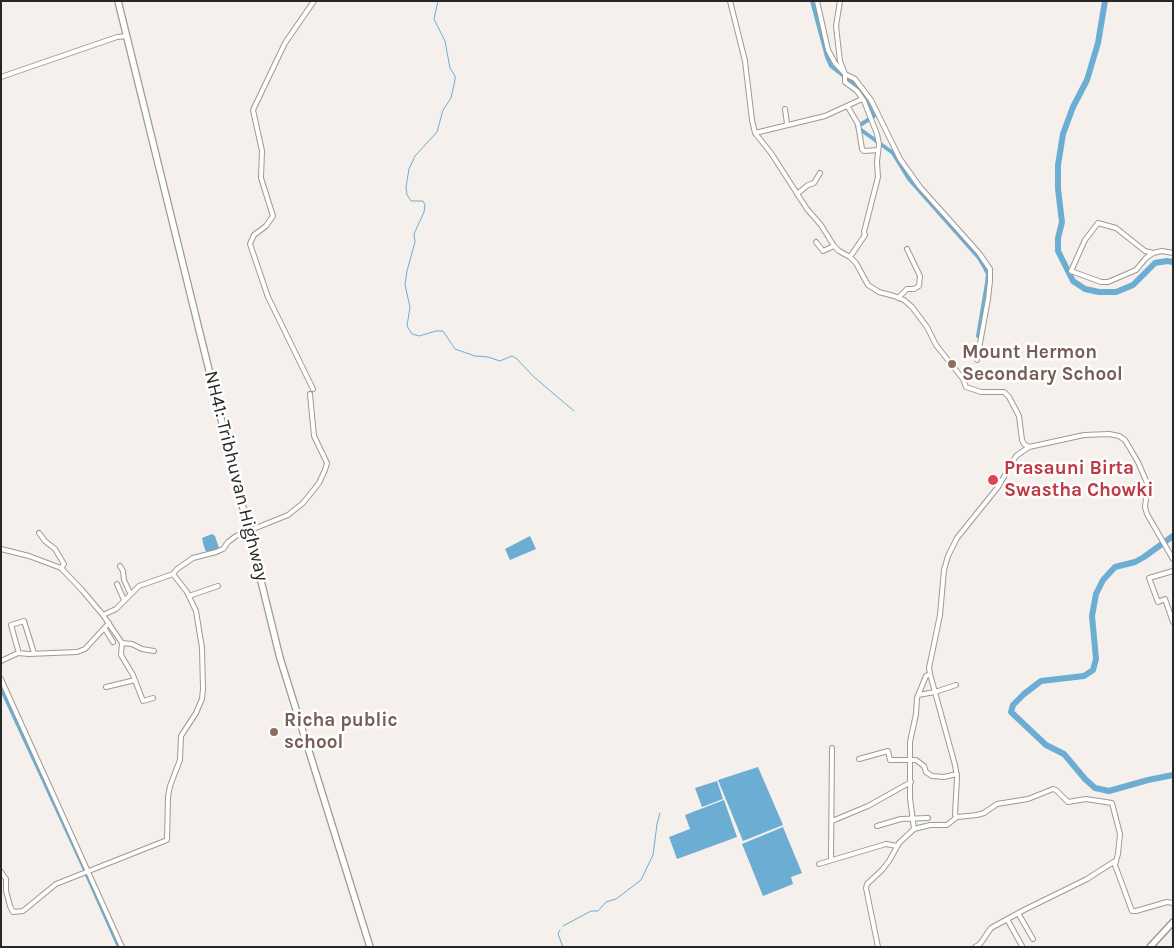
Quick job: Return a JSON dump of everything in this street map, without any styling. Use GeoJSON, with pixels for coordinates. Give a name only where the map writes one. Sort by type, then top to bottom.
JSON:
{"type":"FeatureCollection","features":[{"type":"Feature","properties":{"kind":"highway","name":"NH41: Tribhuvan Highway"},"geometry":{"type":"LineString","coordinates":[[118,1],[280,658],[370,947]]}},
{"type":"Feature","properties":{"kind":"main road"},"geometry":{"type":"LineString","coordinates":[[1150,947],[1173,922]]}},
{"type":"Feature","properties":{"kind":"street"},"geometry":{"type":"LineString","coordinates":[[103,615],[116,608],[139,586],[174,574],[177,569],[193,558],[223,549],[236,536],[288,515],[303,503],[319,482],[325,470],[327,463],[314,436],[312,425],[312,391],[268,297],[250,244],[254,235],[266,226],[273,216],[261,178],[262,151],[252,110],[285,43],[314,1]]}},
{"type":"Feature","properties":{"kind":"street"},"geometry":{"type":"LineString","coordinates":[[730,1],[745,61],[755,133],[771,153],[806,209],[821,225],[834,246],[856,263],[868,285],[873,289],[898,298],[912,307],[927,327],[936,345],[955,367],[966,387],[980,392],[1004,392],[1009,397],[1019,416],[1022,440],[1029,447]]}},
{"type":"Feature","properties":{"kind":"street"},"geometry":{"type":"LineString","coordinates":[[817,1],[828,50],[835,63],[845,74],[855,79],[871,100],[900,159],[920,187],[990,268],[988,299],[977,360]]}},
{"type":"Feature","properties":{"kind":"street"},"geometry":{"type":"LineString","coordinates":[[840,1],[836,26],[840,61],[845,74],[845,82],[857,91],[862,99],[877,134],[878,150],[878,178],[864,232],[865,235],[850,257]]}},
{"type":"Feature","properties":{"kind":"street"},"geometry":{"type":"LineString","coordinates":[[1,77],[116,37],[127,36]]}},
{"type":"Feature","properties":{"kind":"street"},"geometry":{"type":"LineString","coordinates":[[755,133],[825,116],[862,99]]}},
{"type":"Feature","properties":{"kind":"street"},"geometry":{"type":"LineString","coordinates":[[848,107],[858,124],[862,149],[864,151],[878,150]]}},
{"type":"Feature","properties":{"kind":"street"},"geometry":{"type":"LineString","coordinates":[[785,109],[787,124]]}},
{"type":"Feature","properties":{"kind":"street"},"geometry":{"type":"LineString","coordinates":[[797,194],[808,185],[814,183],[820,173]]}},
{"type":"Feature","properties":{"kind":"street"},"geometry":{"type":"LineString","coordinates":[[1153,253],[1145,251],[1116,228],[1098,224],[1085,240],[1071,271],[1101,282],[1108,282],[1136,270],[1153,253],[1162,251],[1173,253]]}},
{"type":"Feature","properties":{"kind":"street"},"geometry":{"type":"LineString","coordinates":[[816,242],[823,251],[834,246]]}},
{"type":"Feature","properties":{"kind":"street"},"geometry":{"type":"LineString","coordinates":[[898,298],[907,290],[918,288],[919,286],[920,276],[907,249]]}},
{"type":"Feature","properties":{"kind":"street"},"geometry":{"type":"LineString","coordinates":[[957,817],[955,815],[957,774],[929,668],[940,615],[944,570],[951,547],[998,487],[1016,456],[1029,447],[1084,435],[1109,434],[1126,440],[1138,462],[1146,484],[1145,507],[1151,522],[1173,559]]}},
{"type":"Feature","properties":{"kind":"street"},"geometry":{"type":"LineString","coordinates":[[39,532],[45,541],[56,549],[64,564],[61,568]]}},
{"type":"Feature","properties":{"kind":"street"},"geometry":{"type":"LineString","coordinates":[[1,549],[29,556],[61,568],[109,623],[122,644],[120,655],[135,680],[143,700],[153,698]]}},
{"type":"Feature","properties":{"kind":"street"},"geometry":{"type":"LineString","coordinates":[[120,566],[130,593]]}},
{"type":"Feature","properties":{"kind":"street"},"geometry":{"type":"LineString","coordinates":[[1173,571],[1149,578],[1158,602],[1165,599],[1173,622]]}},
{"type":"Feature","properties":{"kind":"street"},"geometry":{"type":"LineString","coordinates":[[1,872],[6,879],[6,891],[13,912],[23,911],[56,884],[167,840],[170,786],[180,760],[181,736],[196,714],[202,699],[204,668],[196,611],[189,596],[174,574]]}},
{"type":"Feature","properties":{"kind":"street"},"geometry":{"type":"LineString","coordinates":[[117,584],[124,600]]}},
{"type":"Feature","properties":{"kind":"street"},"geometry":{"type":"LineString","coordinates":[[189,596],[218,586]]}},
{"type":"Feature","properties":{"kind":"street"},"geometry":{"type":"LineString","coordinates":[[18,650],[11,625],[24,621],[34,653]]}},
{"type":"Feature","properties":{"kind":"street"},"geometry":{"type":"LineString","coordinates":[[1,661],[18,653],[77,652],[85,649],[109,623]]}},
{"type":"Feature","properties":{"kind":"street"},"geometry":{"type":"LineString","coordinates":[[104,629],[113,642]]}},
{"type":"Feature","properties":{"kind":"street"},"geometry":{"type":"LineString","coordinates":[[122,644],[132,644],[142,649],[154,651]]}},
{"type":"Feature","properties":{"kind":"street"},"geometry":{"type":"LineString","coordinates":[[914,829],[910,798],[910,742],[918,695],[926,676],[930,674]]}},
{"type":"Feature","properties":{"kind":"street"},"geometry":{"type":"LineString","coordinates":[[1,679],[122,947]]}},
{"type":"Feature","properties":{"kind":"street"},"geometry":{"type":"LineString","coordinates":[[106,687],[135,680]]}},
{"type":"Feature","properties":{"kind":"street"},"geometry":{"type":"LineString","coordinates":[[918,695],[956,685]]}},
{"type":"Feature","properties":{"kind":"street"},"geometry":{"type":"LineString","coordinates":[[831,860],[832,748]]}},
{"type":"Feature","properties":{"kind":"street"},"geometry":{"type":"LineString","coordinates":[[859,759],[888,751],[890,760],[916,760],[932,776],[944,777],[957,774]]}},
{"type":"Feature","properties":{"kind":"street"},"geometry":{"type":"LineString","coordinates":[[832,821],[868,806],[911,782]]}},
{"type":"Feature","properties":{"kind":"street"},"geometry":{"type":"LineString","coordinates":[[878,947],[866,888],[870,879],[889,861],[897,846],[914,829],[930,825],[947,825],[957,817],[984,813],[997,804],[1028,799],[1053,789],[1068,802],[1086,799],[1112,803],[1120,834],[1118,854],[1115,861],[1116,869],[1132,911],[1136,912],[1167,902],[1173,903]]}},
{"type":"Feature","properties":{"kind":"street"},"geometry":{"type":"LineString","coordinates":[[877,826],[901,819],[928,818]]}},
{"type":"Feature","properties":{"kind":"street"},"geometry":{"type":"LineString","coordinates":[[819,864],[886,844],[897,846]]}},
{"type":"Feature","properties":{"kind":"street"},"geometry":{"type":"LineString","coordinates":[[975,947],[980,944],[992,928],[1018,913],[1078,884],[1115,861]]}},
{"type":"Feature","properties":{"kind":"street"},"geometry":{"type":"LineString","coordinates":[[1018,913],[1033,939]]}},
{"type":"Feature","properties":{"kind":"street"},"geometry":{"type":"LineString","coordinates":[[1007,919],[1022,946]]}},
{"type":"Feature","properties":{"kind":"water"},"geometry":{"type":"Polygon","coordinates":[[[212,534],[215,536],[219,548],[207,553],[202,538],[212,534]]]}},
{"type":"Feature","properties":{"kind":"water"},"geometry":{"type":"Polygon","coordinates":[[[530,536],[536,549],[510,560],[505,549],[530,536]]]}},
{"type":"Feature","properties":{"kind":"water"},"geometry":{"type":"Polygon","coordinates":[[[758,767],[783,825],[743,841],[718,780],[758,767]]]}},
{"type":"Feature","properties":{"kind":"water"},"geometry":{"type":"Polygon","coordinates":[[[717,781],[723,799],[702,807],[695,788],[717,781]]]}},
{"type":"Feature","properties":{"kind":"water"},"geometry":{"type":"Polygon","coordinates":[[[724,800],[737,837],[677,859],[669,837],[690,829],[685,815],[724,800]]]}},
{"type":"Feature","properties":{"kind":"water"},"geometry":{"type":"Polygon","coordinates":[[[783,827],[802,873],[791,877],[793,884],[763,896],[742,844],[783,827]]]}},
{"type":"Feature","properties":{"kind":"waterway"},"geometry":{"type":"LineString","coordinates":[[438,1],[434,19],[445,41],[450,68],[455,76],[455,80],[451,98],[443,110],[437,132],[415,156],[409,169],[406,187],[407,195],[411,201],[423,201],[425,205],[424,212],[414,234],[415,242],[407,271],[405,285],[410,307],[407,326],[412,334],[419,336],[443,331],[455,349],[475,356],[488,357],[500,361],[512,356],[574,411]]}},
{"type":"Feature","properties":{"kind":"waterway"},"geometry":{"type":"LineString","coordinates":[[812,1],[831,66],[858,87],[874,116],[857,127],[893,153],[909,179],[979,258],[988,274],[978,336]]}},
{"type":"Feature","properties":{"kind":"waterway"},"geometry":{"type":"LineString","coordinates":[[1105,1],[1098,43],[1087,80],[1073,107],[1063,134],[1058,165],[1058,189],[1062,222],[1058,238],[1058,251],[1073,281],[1085,289],[1099,292],[1116,292],[1133,285],[1155,263],[1173,262]]}},
{"type":"Feature","properties":{"kind":"waterway"},"geometry":{"type":"LineString","coordinates":[[1173,536],[1135,562],[1115,567],[1103,580],[1096,594],[1092,616],[1096,659],[1093,670],[1084,676],[1041,681],[1013,705],[1011,712],[1046,745],[1064,754],[1095,788],[1109,791],[1173,775]]}},
{"type":"Feature","properties":{"kind":"waterway"},"geometry":{"type":"LineString","coordinates":[[1,688],[85,870]]}},
{"type":"Feature","properties":{"kind":"waterway"},"geometry":{"type":"LineString","coordinates":[[563,926],[591,911],[598,911],[606,902],[616,899],[641,880],[653,855],[660,813]]}},
{"type":"Feature","properties":{"kind":"waterway"},"geometry":{"type":"LineString","coordinates":[[87,875],[119,947]]}},
{"type":"Feature","properties":{"kind":"waterway"},"geometry":{"type":"LineString","coordinates":[[560,930],[558,934],[563,947]]}},
{"type":"Feature","properties":{"kind":"place","name":"Mount Hermon Secondary School"},"geometry":{"type":"Point","coordinates":[952,364]}},
{"type":"Feature","properties":{"kind":"place","name":"Prasauni Birta Swastha Chowki"},"geometry":{"type":"Point","coordinates":[993,480]}},
{"type":"Feature","properties":{"kind":"place","name":"Richa public school"},"geometry":{"type":"Point","coordinates":[274,732]}}]}
